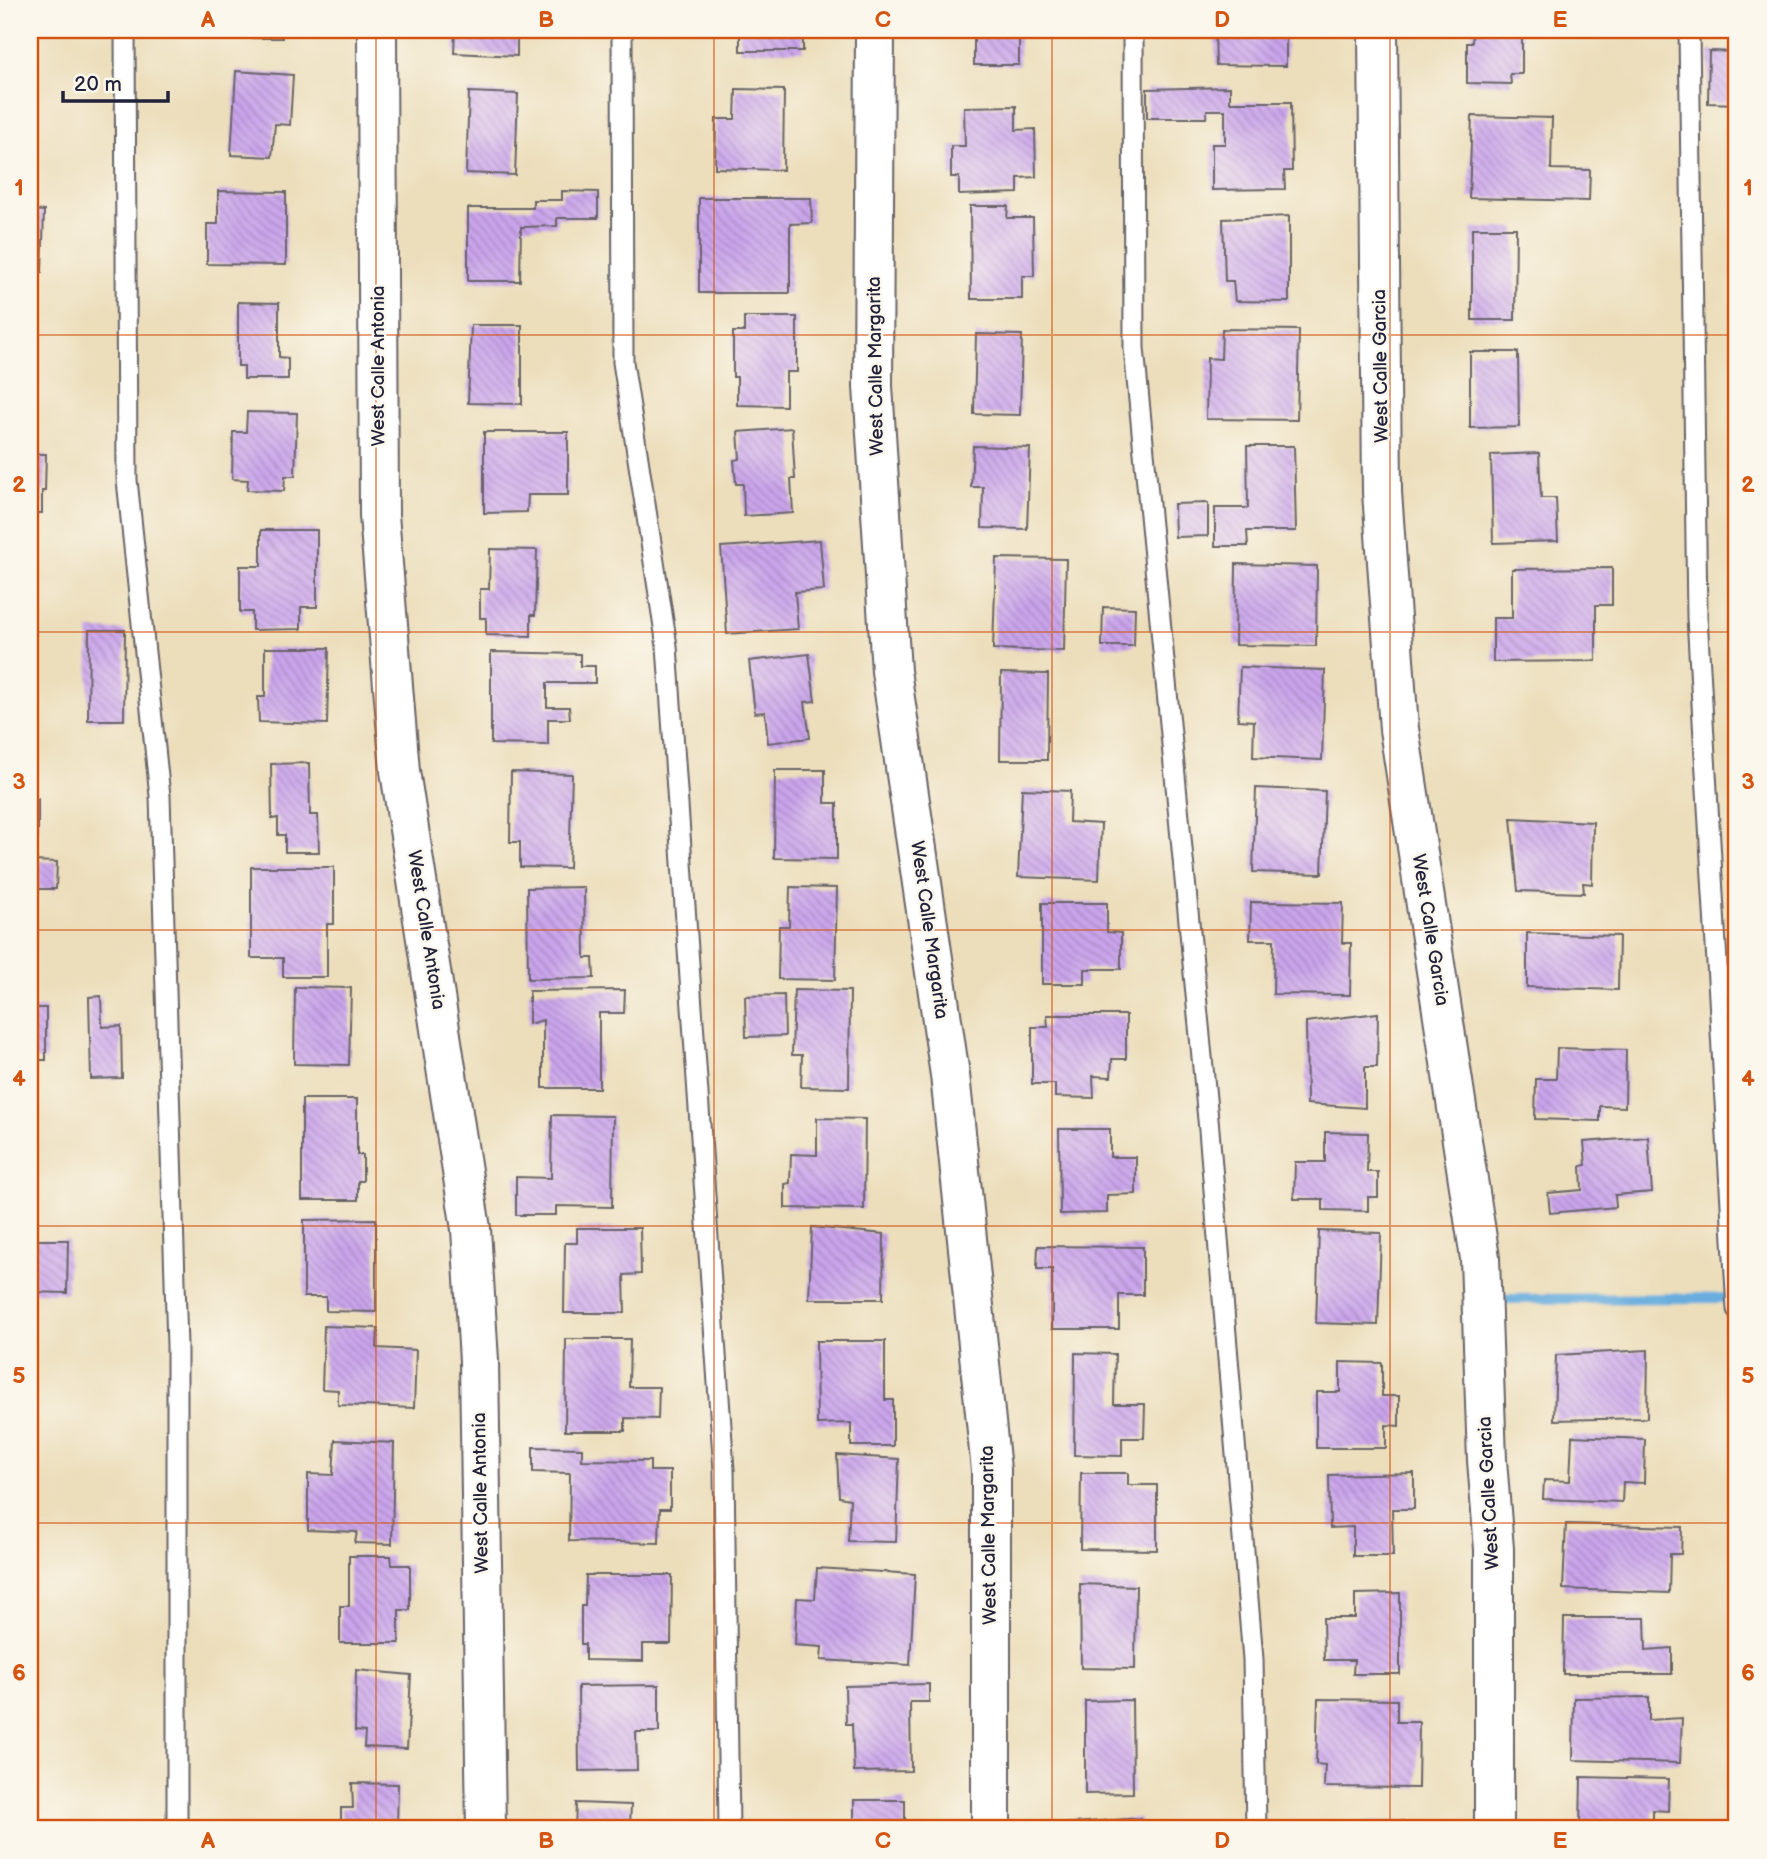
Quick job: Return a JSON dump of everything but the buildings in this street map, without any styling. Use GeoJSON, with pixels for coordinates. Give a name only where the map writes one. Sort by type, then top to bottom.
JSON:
{"type":"FeatureCollection","features":[{"type":"Feature","properties":{"kind":"street","name":"West Calle Antonia"},"geometry":{"type":"LineString","coordinates":[[377,30],[379,515],[400,771],[471,1228],[480,1361],[486,1829]]}},
{"type":"Feature","properties":{"kind":"street","name":"West Calle Margarita"},"geometry":{"type":"LineString","coordinates":[[875,30],[873,386],[890,659],[950,1075],[991,1470],[991,1829]]}},
{"type":"Feature","properties":{"kind":"street","name":"West Calle Garcia"},"geometry":{"type":"LineString","coordinates":[[1378,30],[1382,492],[1399,729],[1480,1258],[1487,1460],[1494,1549],[1494,1829]]}},
{"type":"Feature","properties":{"kind":"lane"},"geometry":{"type":"LineString","coordinates":[[125,30],[127,480],[160,796],[177,1346],[177,1829]]}},
{"type":"Feature","properties":{"kind":"lane"},"geometry":{"type":"LineString","coordinates":[[622,30],[623,362],[668,660],[724,1470],[729,1829]]}},
{"type":"Feature","properties":{"kind":"lane"},"geometry":{"type":"LineString","coordinates":[[1133,30],[1134,348],[1209,1130],[1253,1659],[1256,1829]]}},
{"type":"Feature","properties":{"kind":"lane"},"geometry":{"type":"LineString","coordinates":[[1689,30],[1697,617],[1737,1308]]}},
{"type":"Feature","properties":{"kind":"waterway"},"geometry":{"type":"LineString","coordinates":[[1502,1299],[1737,1298]]}}]}
